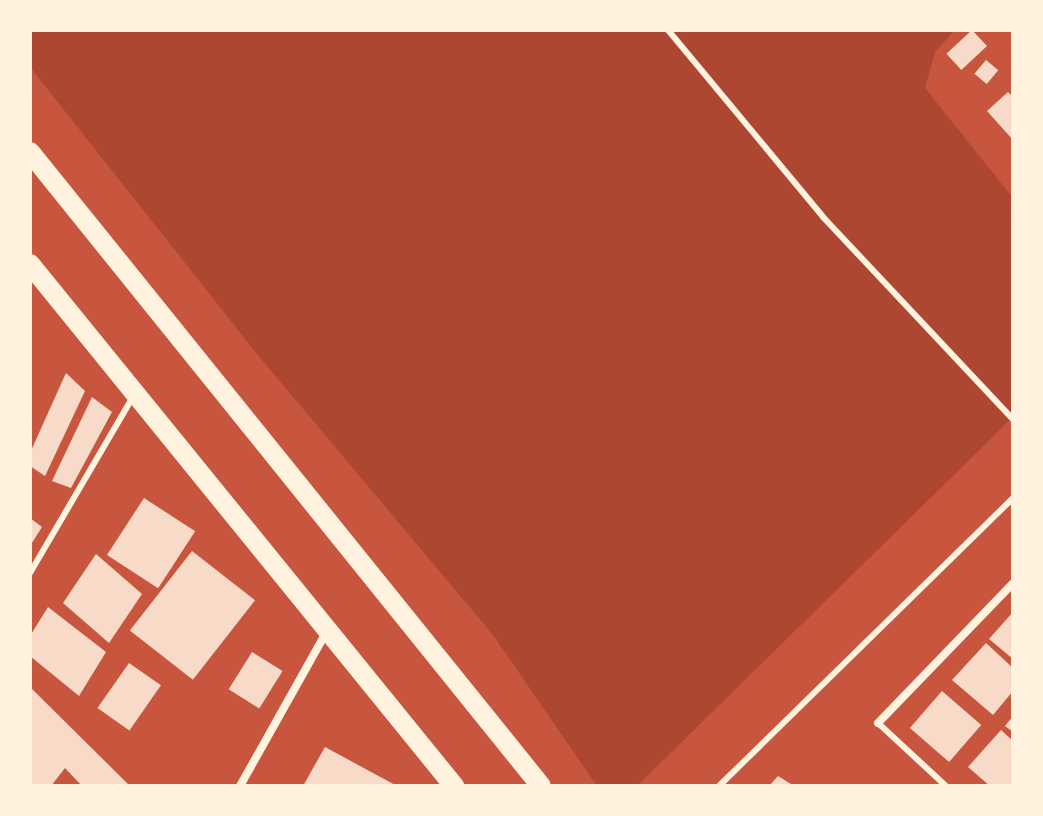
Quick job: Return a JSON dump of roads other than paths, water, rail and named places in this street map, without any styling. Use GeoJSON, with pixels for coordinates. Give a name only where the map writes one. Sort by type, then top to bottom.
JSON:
{"type":"FeatureCollection","features":[{"type":"Feature","properties":{"kind":"main road"},"geometry":{"type":"LineString","coordinates":[[30,152],[541,786]]}},
{"type":"Feature","properties":{"kind":"main road"},"geometry":{"type":"LineString","coordinates":[[30,264],[137,391],[454,786]]}},
{"type":"Feature","properties":{"kind":"street"},"geometry":{"type":"LineString","coordinates":[[878,723],[1013,583]]}},
{"type":"Feature","properties":{"kind":"street"},"geometry":{"type":"LineString","coordinates":[[240,786],[329,628]]}},
{"type":"Feature","properties":{"kind":"lane"},"geometry":{"type":"LineString","coordinates":[[668,30],[823,217],[1013,419]]}},
{"type":"Feature","properties":{"kind":"lane"},"geometry":{"type":"LineString","coordinates":[[30,573],[137,391]]}},
{"type":"Feature","properties":{"kind":"lane"},"geometry":{"type":"LineString","coordinates":[[719,786],[1013,498]]}},
{"type":"Feature","properties":{"kind":"lane"},"geometry":{"type":"LineString","coordinates":[[878,723],[946,786]]}}]}
